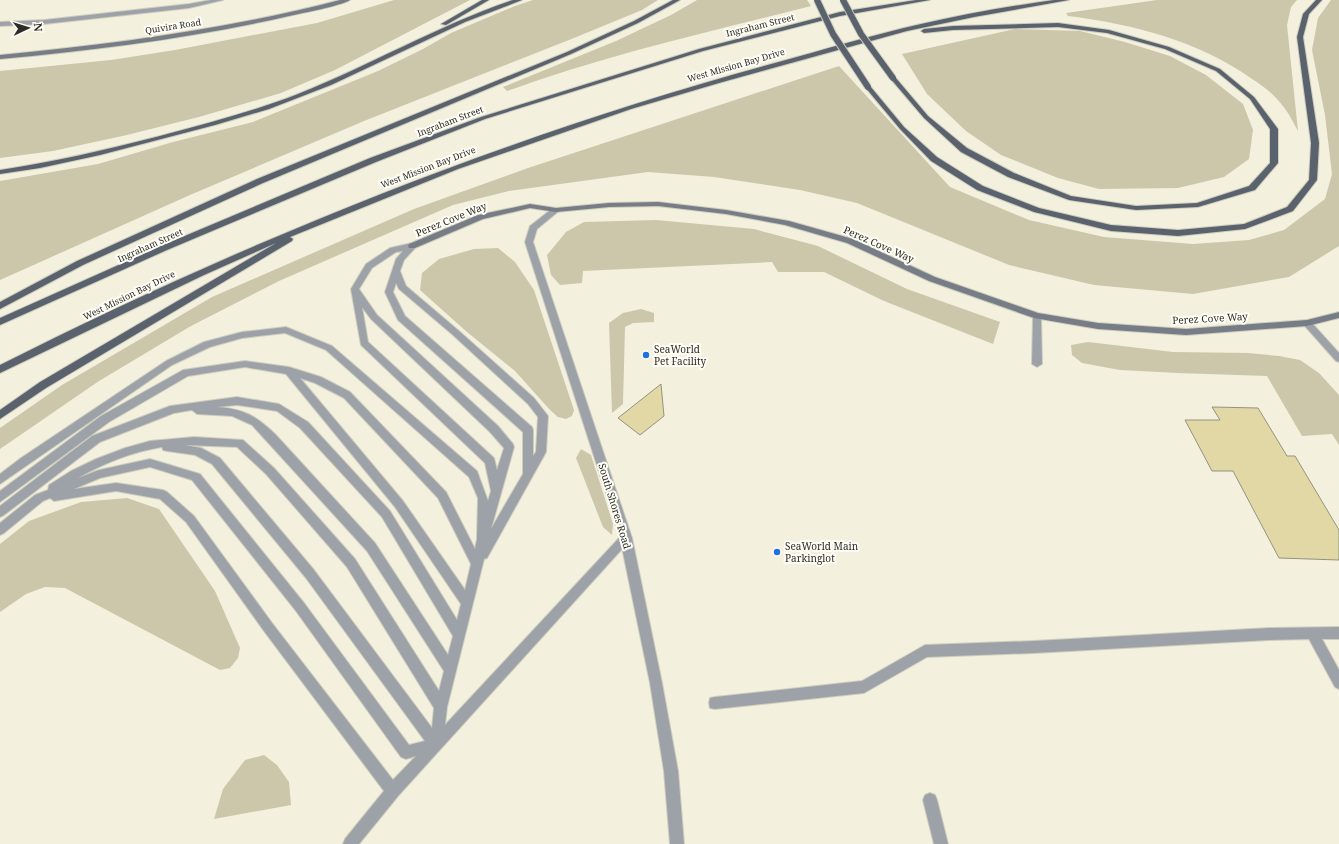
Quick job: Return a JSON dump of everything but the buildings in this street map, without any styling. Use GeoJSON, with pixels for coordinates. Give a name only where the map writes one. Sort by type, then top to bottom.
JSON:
{"type":"FeatureCollection","features":[{"type":"Feature","properties":{"kind":"main road"},"geometry":{"type":"LineString","coordinates":[[378,60],[486,0]]}},
{"type":"Feature","properties":{"kind":"main road"},"geometry":{"type":"LineString","coordinates":[[0,172],[25,169],[115,150],[216,124],[300,95],[449,28],[519,0]]}},
{"type":"Feature","properties":{"kind":"main road"},"geometry":{"type":"LineString","coordinates":[[0,306],[80,264],[260,181],[569,53],[636,22],[677,0]]}},
{"type":"Feature","properties":{"kind":"main road"},"geometry":{"type":"LineString","coordinates":[[817,0],[833,34],[868,87],[902,128],[934,159],[980,188],[1037,210],[1111,228],[1178,233],[1246,226],[1290,209],[1313,180],[1315,143],[1300,37],[1306,14],[1318,0]]}},
{"type":"Feature","properties":{"kind":"main road"},"geometry":{"type":"LineString","coordinates":[[843,0],[861,34],[892,78],[926,117],[964,150],[1011,175],[1069,198],[1136,208],[1198,205],[1252,188],[1274,163],[1274,130],[1252,98],[1218,70],[1167,48],[1107,31],[1058,25],[953,28],[883,37]]}},
{"type":"Feature","properties":{"kind":"main road","name":"Ingraham Street"},"geometry":{"type":"LineString","coordinates":[[0,322],[178,242],[373,160],[483,118],[701,50],[840,14],[927,0]]}},
{"type":"Feature","properties":{"kind":"main road"},"geometry":{"type":"LineString","coordinates":[[883,37],[919,26],[977,14],[1066,0]]}},
{"type":"Feature","properties":{"kind":"main road","name":"West Mission Bay Drive"},"geometry":{"type":"LineString","coordinates":[[0,369],[190,277],[315,222],[477,158],[620,109],[749,71],[883,37]]}},
{"type":"Feature","properties":{"kind":"main road"},"geometry":{"type":"LineString","coordinates":[[0,415],[43,385],[258,258],[315,222]]}},
{"type":"Feature","properties":{"kind":"street"},"geometry":{"type":"LineString","coordinates":[[0,24],[44,22],[189,6],[220,0]]}},
{"type":"Feature","properties":{"kind":"street","name":"Quivira Road"},"geometry":{"type":"LineString","coordinates":[[0,57],[136,42],[232,26],[347,0]]}},
{"type":"Feature","properties":{"kind":"street","name":"Perez Cove Way"},"geometry":{"type":"LineString","coordinates":[[412,246],[480,217],[530,206],[556,210],[658,204],[726,212],[786,223],[850,241],[932,280],[1037,316],[1098,326],[1186,332],[1307,323],[1339,315]]}},
{"type":"Feature","properties":{"kind":"street","name":"South Shores Road"},"geometry":{"type":"LineString","coordinates":[[556,210],[533,228],[529,242],[626,538],[656,683],[668,756],[677,844]]}},
{"type":"Feature","properties":{"kind":"street"},"geometry":{"type":"LineString","coordinates":[[412,246],[400,259],[389,292],[402,318],[447,360],[528,430],[528,476]]}},
{"type":"Feature","properties":{"kind":"street"},"geometry":{"type":"LineString","coordinates":[[412,246],[393,250],[369,266],[355,289],[364,343],[490,461],[496,492]]}},
{"type":"Feature","properties":{"kind":"street"},"geometry":{"type":"LineString","coordinates":[[396,271],[402,287],[456,333],[530,401],[543,416],[541,452],[477,564]]}},
{"type":"Feature","properties":{"kind":"street"},"geometry":{"type":"LineString","coordinates":[[355,289],[374,316],[494,429],[509,447],[458,635],[441,707],[436,745]]}},
{"type":"Feature","properties":{"kind":"street"},"geometry":{"type":"LineString","coordinates":[[1037,316],[1037,364]]}},
{"type":"Feature","properties":{"kind":"street"},"geometry":{"type":"LineString","coordinates":[[1307,323],[1339,359]]}},
{"type":"Feature","properties":{"kind":"street"},"geometry":{"type":"LineString","coordinates":[[0,480],[25,461],[169,363],[207,344],[242,334],[286,330],[329,348],[473,474],[483,498],[483,539]]}},
{"type":"Feature","properties":{"kind":"street"},"geometry":{"type":"LineString","coordinates":[[0,497],[105,419],[186,373],[245,364],[290,371],[318,380],[347,395],[442,495],[477,564]]}},
{"type":"Feature","properties":{"kind":"street"},"geometry":{"type":"LineString","coordinates":[[290,371],[399,504],[467,603]]}},
{"type":"Feature","properties":{"kind":"street"},"geometry":{"type":"LineString","coordinates":[[0,512],[96,439],[173,409],[237,401],[279,408],[304,425],[386,514],[458,635]]}},
{"type":"Feature","properties":{"kind":"street"},"geometry":{"type":"LineString","coordinates":[[173,409],[233,412],[256,422],[368,543],[450,670]]}},
{"type":"Feature","properties":{"kind":"street"},"geometry":{"type":"LineString","coordinates":[[0,530],[39,498],[66,479],[120,454],[151,445],[177,442],[239,443],[270,471],[351,563],[441,707]]}},
{"type":"Feature","properties":{"kind":"street"},"geometry":{"type":"LineString","coordinates":[[151,445],[197,451],[216,461],[310,574],[436,745]]}},
{"type":"Feature","properties":{"kind":"street"},"geometry":{"type":"LineString","coordinates":[[39,498],[99,474],[150,464],[196,477],[300,608],[406,752],[436,745]]}},
{"type":"Feature","properties":{"kind":"street"},"geometry":{"type":"LineString","coordinates":[[39,498],[116,487],[163,495],[190,519],[268,627],[392,791]]}},
{"type":"Feature","properties":{"kind":"street"},"geometry":{"type":"LineString","coordinates":[[350,844],[392,791],[626,538]]}},
{"type":"Feature","properties":{"kind":"street"},"geometry":{"type":"LineString","coordinates":[[715,703],[864,687],[925,651],[1034,647],[1269,634],[1339,634]]}},
{"type":"Feature","properties":{"kind":"street"},"geometry":{"type":"LineString","coordinates":[[1313,635],[1339,683]]}},
{"type":"Feature","properties":{"kind":"street"},"geometry":{"type":"LineString","coordinates":[[930,800],[941,844]]}},
{"type":"Feature","properties":{"kind":"shaded area"},"geometry":{"type":"Polygon","coordinates":[[[394,0],[470,0],[335,70],[281,93],[199,117],[127,135],[53,151],[0,158],[0,71],[111,60],[175,50],[317,23],[394,0]]]}},
{"type":"Feature","properties":{"kind":"shaded area"},"geometry":{"type":"Polygon","coordinates":[[[533,0],[658,0],[642,10],[364,121],[190,195],[0,280],[0,181],[98,164],[173,142],[253,122],[378,71],[423,49],[451,33],[533,0]]]}},
{"type":"Feature","properties":{"kind":"shaded area"},"geometry":{"type":"Polygon","coordinates":[[[697,0],[807,0],[811,6],[620,55],[507,91],[503,87],[616,41],[671,15],[697,0]]]}},
{"type":"Feature","properties":{"kind":"shaded area"},"geometry":{"type":"Polygon","coordinates":[[[1157,0],[1297,0],[1291,7],[1287,25],[1298,131],[1284,108],[1268,91],[1232,66],[1210,54],[1188,44],[1141,29],[1092,19],[1068,16],[1066,13],[1157,0]]]}},
{"type":"Feature","properties":{"kind":"shaded area"},"geometry":{"type":"Polygon","coordinates":[[[1331,0],[1339,0],[1339,246],[1289,277],[1193,294],[1094,285],[1009,265],[857,203],[800,190],[714,177],[648,172],[509,191],[453,205],[279,281],[191,326],[99,381],[0,449],[0,428],[62,385],[212,297],[414,209],[528,168],[839,66],[950,187],[1029,220],[1104,237],[1193,244],[1249,240],[1284,230],[1325,199],[1332,174],[1325,115],[1312,50],[1318,18],[1331,0]]]}},
{"type":"Feature","properties":{"kind":"shaded area"},"geometry":{"type":"Polygon","coordinates":[[[1015,29],[1080,31],[1125,42],[1170,56],[1206,75],[1243,104],[1253,130],[1249,159],[1224,177],[1178,188],[1099,189],[1058,178],[1001,155],[966,131],[927,94],[902,54],[1015,29]]]}},
{"type":"Feature","properties":{"kind":"shaded area"},"geometry":{"type":"Polygon","coordinates":[[[656,220],[754,229],[818,246],[907,289],[1000,322],[993,344],[884,301],[824,272],[778,272],[772,262],[583,271],[582,283],[560,285],[551,275],[547,255],[566,232],[584,222],[656,220]]]}},
{"type":"Feature","properties":{"kind":"shaded area"},"geometry":{"type":"Polygon","coordinates":[[[498,248],[515,262],[534,290],[574,410],[572,416],[566,419],[558,417],[550,410],[515,371],[467,332],[420,290],[422,273],[439,259],[474,249],[498,248]]]}},
{"type":"Feature","properties":{"kind":"shaded area"},"geometry":{"type":"Polygon","coordinates":[[[641,309],[654,313],[654,322],[633,323],[625,327],[623,404],[612,413],[609,323],[623,313],[641,309]]]}},
{"type":"Feature","properties":{"kind":"shaded area"},"geometry":{"type":"Polygon","coordinates":[[[1088,342],[1173,352],[1248,353],[1300,360],[1319,373],[1339,395],[1339,445],[1332,434],[1302,436],[1267,376],[1120,370],[1082,363],[1072,355],[1071,345],[1088,342]]]}},
{"type":"Feature","properties":{"kind":"shaded area"},"geometry":{"type":"Polygon","coordinates":[[[581,449],[591,455],[613,524],[612,535],[603,527],[576,458],[581,449]]]}},
{"type":"Feature","properties":{"kind":"shaded area"},"geometry":{"type":"Polygon","coordinates":[[[127,498],[159,509],[215,591],[240,648],[238,658],[230,668],[220,670],[65,588],[45,587],[26,594],[0,612],[0,544],[29,521],[81,502],[127,498]]]}},
{"type":"Feature","properties":{"kind":"shaded area"},"geometry":{"type":"Polygon","coordinates":[[[264,755],[277,765],[289,782],[291,805],[214,819],[223,789],[245,760],[264,755]]]}},
{"type":"Feature","properties":{"kind":"place","name":"SeaWorld Pet Facility"},"geometry":{"type":"Point","coordinates":[646,355]}},
{"type":"Feature","properties":{"kind":"place","name":"SeaWorld Main Parkinglot"},"geometry":{"type":"Point","coordinates":[777,552]}}]}
